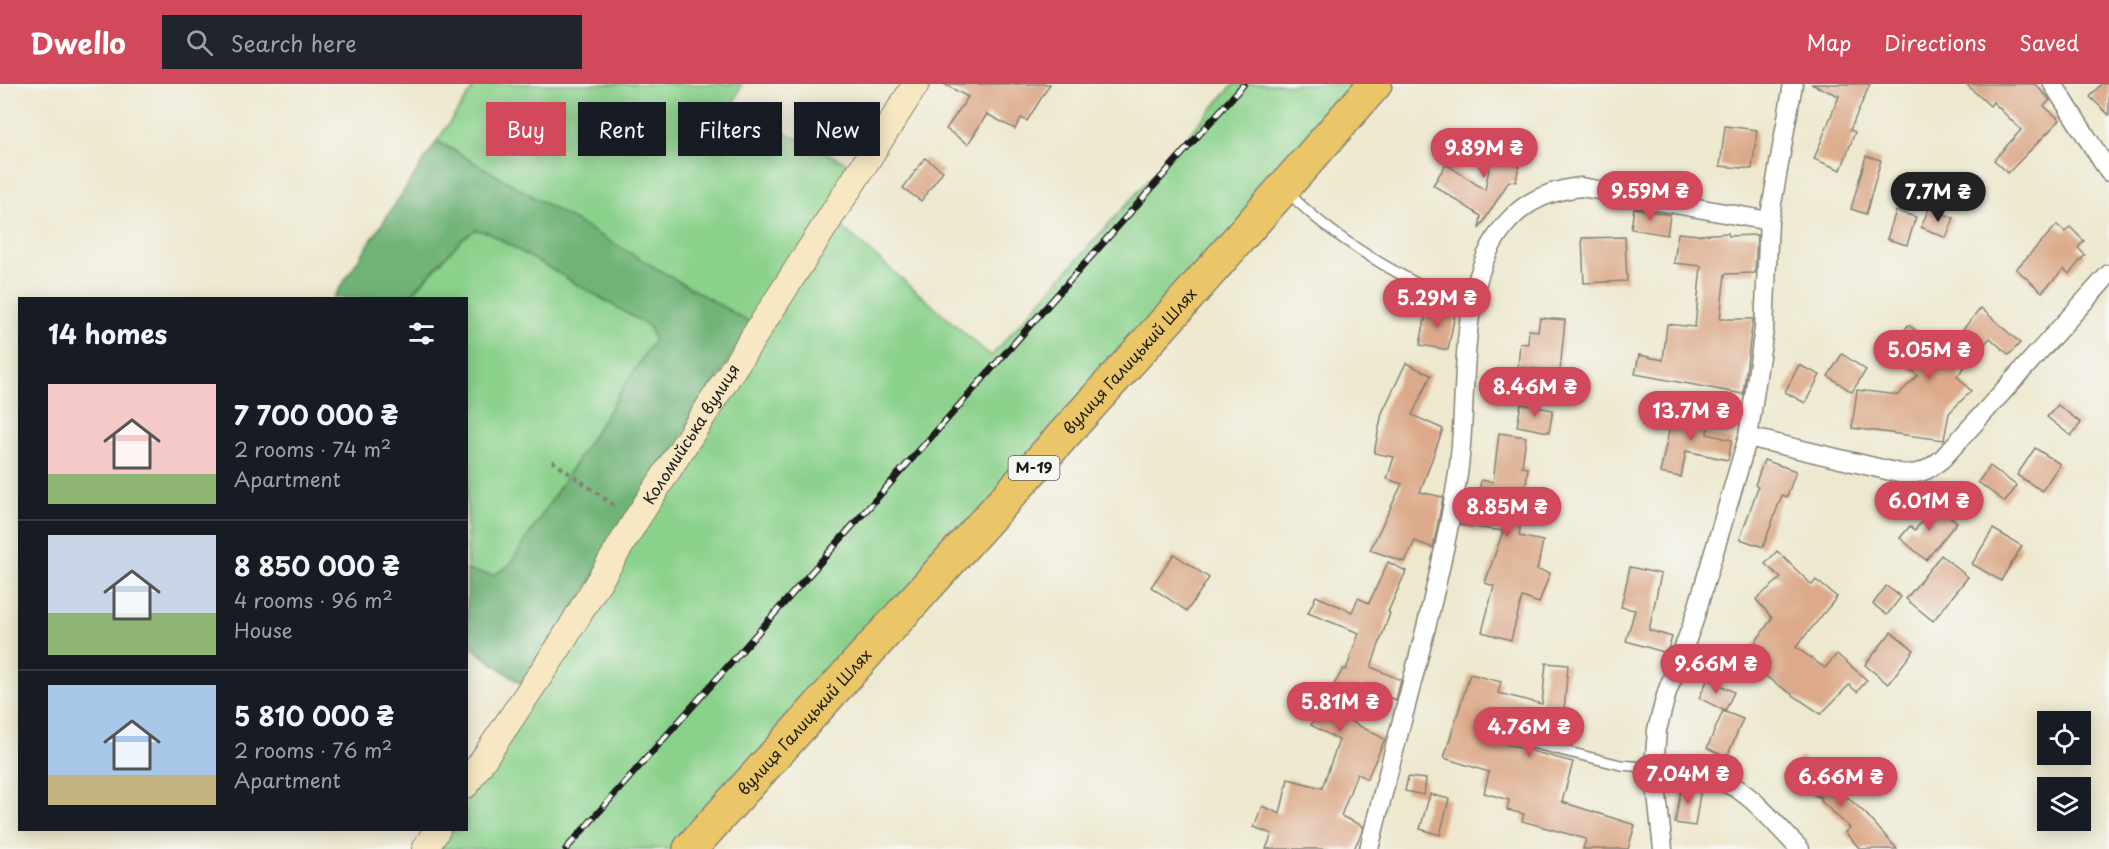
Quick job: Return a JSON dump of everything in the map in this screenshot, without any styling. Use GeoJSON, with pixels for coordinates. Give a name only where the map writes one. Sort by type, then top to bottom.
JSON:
{"type":"FeatureCollection","features":[{"type":"Feature","properties":{"kind":"highway","name":"вулиця Галицький Шлях"},"geometry":{"type":"LineString","coordinates":[[690,849],[1177,309],[1375,84]]}},
{"type":"Feature","properties":{"kind":"street","name":"Коломийська вулиця"},"geometry":{"type":"LineString","coordinates":[[468,782],[559,647],[636,520],[916,84]]}},
{"type":"Feature","properties":{"kind":"street"},"geometry":{"type":"LineString","coordinates":[[1663,849],[1654,768],[1657,730],[1667,692],[1693,622],[1748,437],[1764,329],[1769,221],[1793,84]]}},
{"type":"Feature","properties":{"kind":"street"},"geometry":{"type":"LineString","coordinates":[[2053,84],[2109,172]]}},
{"type":"Feature","properties":{"kind":"street"},"geometry":{"type":"LineString","coordinates":[[1369,849],[1430,615],[1447,536],[1458,471],[1472,312],[1487,255],[1499,233],[1533,199],[1555,190],[1581,187],[1769,221]]}},
{"type":"Feature","properties":{"kind":"street"},"geometry":{"type":"LineString","coordinates":[[1748,437],[1899,473],[1913,475],[1926,472],[1942,459],[2109,274]]}},
{"type":"Feature","properties":{"kind":"street"},"geometry":{"type":"LineString","coordinates":[[1654,768],[1709,777],[1736,788],[1756,804],[1800,849]]}},
{"type":"Feature","properties":{"kind":"street"},"geometry":{"type":"LineString","coordinates":[[425,849],[436,831]]}},
{"type":"Feature","properties":{"kind":"lane"},"geometry":{"type":"LineString","coordinates":[[1283,187],[1300,204],[1345,240],[1411,280],[1472,312]]}},
{"type":"Feature","properties":{"kind":"lane"},"geometry":{"type":"LineString","coordinates":[[1507,737],[1621,765],[1654,768]]}},
{"type":"Feature","properties":{"kind":"path"},"geometry":{"type":"LineString","coordinates":[[552,461],[636,520]]}},
{"type":"Feature","properties":{"kind":"green space"},"geometry":{"type":"Polygon","coordinates":[[[476,84],[742,84],[734,102],[678,102],[678,156],[782,156],[782,131],[794,137],[794,156],[832,156],[867,173],[836,222],[991,356],[1234,84],[1386,84],[703,849],[416,849],[428,831],[468,831],[468,771],[750,323],[437,141],[476,84]]]}},
{"type":"Feature","properties":{"kind":"green space"},"geometry":{"type":"Polygon","coordinates":[[[437,141],[751,323],[525,687],[468,645],[468,571],[494,575],[510,565],[654,340],[649,326],[487,232],[475,230],[461,240],[409,297],[334,297],[437,141]]]}},
{"type":"Feature","properties":{"kind":"green space"},"geometry":{"type":"Polygon","coordinates":[[[475,230],[487,232],[649,326],[654,340],[510,565],[494,575],[468,571],[468,297],[409,297],[461,240],[475,230]]]}},
{"type":"Feature","properties":{"kind":"building"},"geometry":{"type":"Polygon","coordinates":[[[944,84],[1050,84],[1027,121],[1021,118],[1015,129],[987,114],[968,144],[946,129],[968,97],[944,84]]]}},
{"type":"Feature","properties":{"kind":"building"},"geometry":{"type":"Polygon","coordinates":[[[1811,84],[1870,84],[1850,130],[1855,132],[1841,170],[1814,159],[1839,96],[1811,84]]]}},
{"type":"Feature","properties":{"kind":"building"},"geometry":{"type":"Polygon","coordinates":[[[1966,84],[2035,84],[2050,100],[2044,106],[2060,120],[2008,173],[1994,160],[2021,130],[1993,102],[1990,106],[1966,84]]]}},
{"type":"Feature","properties":{"kind":"building"},"geometry":{"type":"Polygon","coordinates":[[[2101,84],[2109,84],[2109,115],[2090,97],[2101,84]]]}},
{"type":"Feature","properties":{"kind":"building"},"geometry":{"type":"Polygon","coordinates":[[[1725,126],[1757,130],[1752,169],[1720,166],[1725,126]]]}},
{"type":"Feature","properties":{"kind":"building"},"geometry":{"type":"Polygon","coordinates":[[[1495,136],[1523,141],[1516,182],[1509,181],[1479,229],[1481,216],[1433,185],[1446,164],[1485,190],[1495,136]]]}},
{"type":"Feature","properties":{"kind":"building"},"geometry":{"type":"Polygon","coordinates":[[[1866,156],[1881,160],[1866,214],[1851,209],[1866,156]]]}},
{"type":"Feature","properties":{"kind":"building"},"geometry":{"type":"Polygon","coordinates":[[[925,158],[943,171],[921,201],[903,188],[925,158]]]}},
{"type":"Feature","properties":{"kind":"building"},"geometry":{"type":"Polygon","coordinates":[[[1634,208],[1670,215],[1667,235],[1631,229],[1634,208]]]}},
{"type":"Feature","properties":{"kind":"building"},"geometry":{"type":"Polygon","coordinates":[[[1929,208],[1954,218],[1946,238],[1921,227],[1929,208]]]}},
{"type":"Feature","properties":{"kind":"building"},"geometry":{"type":"Polygon","coordinates":[[[1896,211],[1916,217],[1907,245],[1887,239],[1896,211]]]}},
{"type":"Feature","properties":{"kind":"building"},"geometry":{"type":"Polygon","coordinates":[[[2057,225],[2065,232],[2070,227],[2084,241],[2078,248],[2085,255],[2069,274],[2064,269],[2042,292],[2016,269],[2057,225]]]}},
{"type":"Feature","properties":{"kind":"building"},"geometry":{"type":"Polygon","coordinates":[[[1678,233],[1757,235],[1755,273],[1725,274],[1720,319],[1753,319],[1743,394],[1635,374],[1639,355],[1663,360],[1667,324],[1695,327],[1701,266],[1674,263],[1678,233]]]}},
{"type":"Feature","properties":{"kind":"building"},"geometry":{"type":"Polygon","coordinates":[[[1625,237],[1627,281],[1584,283],[1582,238],[1625,237]]]}},
{"type":"Feature","properties":{"kind":"building"},"geometry":{"type":"Polygon","coordinates":[[[1427,308],[1455,314],[1448,350],[1420,345],[1427,308]]]}},
{"type":"Feature","properties":{"kind":"building"},"geometry":{"type":"Polygon","coordinates":[[[1981,308],[2020,343],[2009,355],[1990,338],[1957,376],[1971,391],[1949,413],[1944,440],[1852,428],[1857,390],[1898,395],[1918,375],[1888,354],[1908,325],[1945,350],[1981,308]]]}},
{"type":"Feature","properties":{"kind":"building"},"geometry":{"type":"Polygon","coordinates":[[[1540,318],[1565,320],[1560,371],[1518,367],[1520,343],[1528,344],[1529,330],[1538,331],[1540,318]]]}},
{"type":"Feature","properties":{"kind":"building"},"geometry":{"type":"Polygon","coordinates":[[[1842,354],[1866,370],[1852,392],[1828,376],[1842,354]]]}},
{"type":"Feature","properties":{"kind":"building"},"geometry":{"type":"Polygon","coordinates":[[[1406,363],[1431,375],[1412,415],[1443,429],[1420,492],[1443,497],[1433,548],[1415,541],[1405,562],[1370,550],[1402,484],[1387,479],[1394,457],[1374,453],[1382,413],[1406,363]]]}},
{"type":"Feature","properties":{"kind":"building"},"geometry":{"type":"Polygon","coordinates":[[[1799,365],[1820,375],[1805,403],[1785,392],[1799,365]]]}},
{"type":"Feature","properties":{"kind":"building"},"geometry":{"type":"Polygon","coordinates":[[[1521,404],[1553,410],[1549,432],[1517,426],[1521,404]]]}},
{"type":"Feature","properties":{"kind":"building"},"geometry":{"type":"Polygon","coordinates":[[[2058,405],[2081,423],[2071,436],[2047,417],[2058,405]]]}},
{"type":"Feature","properties":{"kind":"building"},"geometry":{"type":"Polygon","coordinates":[[[1673,412],[1709,415],[1707,434],[1732,440],[1728,460],[1686,451],[1681,477],[1660,473],[1673,412]]]}},
{"type":"Feature","properties":{"kind":"building"},"geometry":{"type":"Polygon","coordinates":[[[1499,433],[1526,437],[1522,467],[1528,468],[1519,536],[1543,541],[1537,570],[1550,573],[1539,603],[1522,597],[1511,640],[1482,632],[1494,586],[1485,583],[1503,531],[1460,525],[1465,501],[1477,503],[1481,480],[1493,482],[1499,433]]]}},
{"type":"Feature","properties":{"kind":"building"},"geometry":{"type":"Polygon","coordinates":[[[2035,448],[2060,464],[2042,491],[2017,475],[2035,448]]]}},
{"type":"Feature","properties":{"kind":"building"},"geometry":{"type":"Polygon","coordinates":[[[1764,460],[1796,471],[1787,497],[1782,495],[1763,547],[1740,539],[1758,487],[1755,485],[1764,460]]]}},
{"type":"Feature","properties":{"kind":"building"},"geometry":{"type":"Polygon","coordinates":[[[1990,466],[2017,486],[2005,502],[1978,482],[1990,466]]]}},
{"type":"Feature","properties":{"kind":"building"},"geometry":{"type":"Polygon","coordinates":[[[1936,505],[1957,522],[1926,560],[1900,538],[1910,526],[1915,530],[1936,505]]]}},
{"type":"Feature","properties":{"kind":"building"},"geometry":{"type":"Polygon","coordinates":[[[1993,529],[2022,546],[2001,581],[1972,564],[1993,529]]]}},
{"type":"Feature","properties":{"kind":"building"},"geometry":{"type":"Polygon","coordinates":[[[1777,551],[1812,585],[1816,580],[1837,597],[1796,647],[1825,668],[1837,654],[1867,680],[1857,692],[1849,685],[1821,714],[1746,663],[1746,656],[1772,618],[1756,599],[1781,578],[1765,564],[1777,551]]]}},
{"type":"Feature","properties":{"kind":"building"},"geometry":{"type":"Polygon","coordinates":[[[1174,554],[1209,578],[1187,611],[1151,587],[1174,554]]]}},
{"type":"Feature","properties":{"kind":"building"},"geometry":{"type":"Polygon","coordinates":[[[1941,555],[1968,577],[1933,621],[1906,599],[1941,555]]]}},
{"type":"Feature","properties":{"kind":"building"},"geometry":{"type":"Polygon","coordinates":[[[1388,562],[1406,571],[1388,612],[1390,613],[1371,667],[1401,680],[1396,700],[1361,685],[1342,717],[1385,739],[1367,779],[1357,773],[1341,816],[1363,826],[1361,834],[1354,849],[1266,849],[1272,834],[1254,827],[1262,806],[1280,814],[1288,779],[1322,788],[1339,740],[1311,725],[1343,669],[1346,670],[1359,633],[1308,613],[1316,596],[1352,612],[1358,598],[1369,603],[1388,562]]]}},
{"type":"Feature","properties":{"kind":"building"},"geometry":{"type":"Polygon","coordinates":[[[1630,567],[1661,574],[1649,630],[1672,637],[1667,653],[1626,641],[1635,610],[1621,607],[1630,567]]]}},
{"type":"Feature","properties":{"kind":"building"},"geometry":{"type":"Polygon","coordinates":[[[1886,586],[1901,597],[1887,615],[1873,604],[1886,586]]]}},
{"type":"Feature","properties":{"kind":"building"},"geometry":{"type":"Polygon","coordinates":[[[1891,632],[1914,650],[1888,684],[1865,665],[1891,632]]]}},
{"type":"Feature","properties":{"kind":"building"},"geometry":{"type":"Polygon","coordinates":[[[1546,663],[1568,665],[1563,722],[1575,725],[1571,746],[1508,730],[1502,733],[1501,739],[1505,744],[1573,762],[1562,802],[1635,825],[1628,849],[1583,849],[1586,839],[1522,821],[1524,814],[1507,810],[1509,800],[1484,793],[1489,772],[1444,758],[1470,674],[1501,682],[1498,693],[1542,704],[1546,663]]]}},
{"type":"Feature","properties":{"kind":"building"},"geometry":{"type":"Polygon","coordinates":[[[1708,679],[1734,692],[1725,711],[1699,698],[1708,679]]]}},
{"type":"Feature","properties":{"kind":"building"},"geometry":{"type":"Polygon","coordinates":[[[1723,711],[1743,719],[1727,757],[1707,748],[1723,711]]]}},
{"type":"Feature","properties":{"kind":"building"},"geometry":{"type":"Polygon","coordinates":[[[1801,757],[1833,789],[1835,786],[1866,814],[1897,849],[1860,849],[1845,832],[1850,828],[1821,801],[1822,798],[1803,790],[1785,772],[1801,757]]]}},
{"type":"Feature","properties":{"kind":"building"},"geometry":{"type":"Polygon","coordinates":[[[1408,777],[1426,779],[1424,795],[1405,791],[1408,777]]]}},
{"type":"Feature","properties":{"kind":"building"},"geometry":{"type":"Polygon","coordinates":[[[1682,783],[1701,787],[1695,826],[1675,823],[1682,783]]]}},
{"type":"Feature","properties":{"kind":"building"},"geometry":{"type":"Polygon","coordinates":[[[1430,794],[1449,799],[1440,835],[1420,829],[1430,794]]]}},
{"type":"Feature","properties":{"kind":"railway"},"geometry":{"type":"LineString","coordinates":[[566,849],[1244,84]]}}]}
